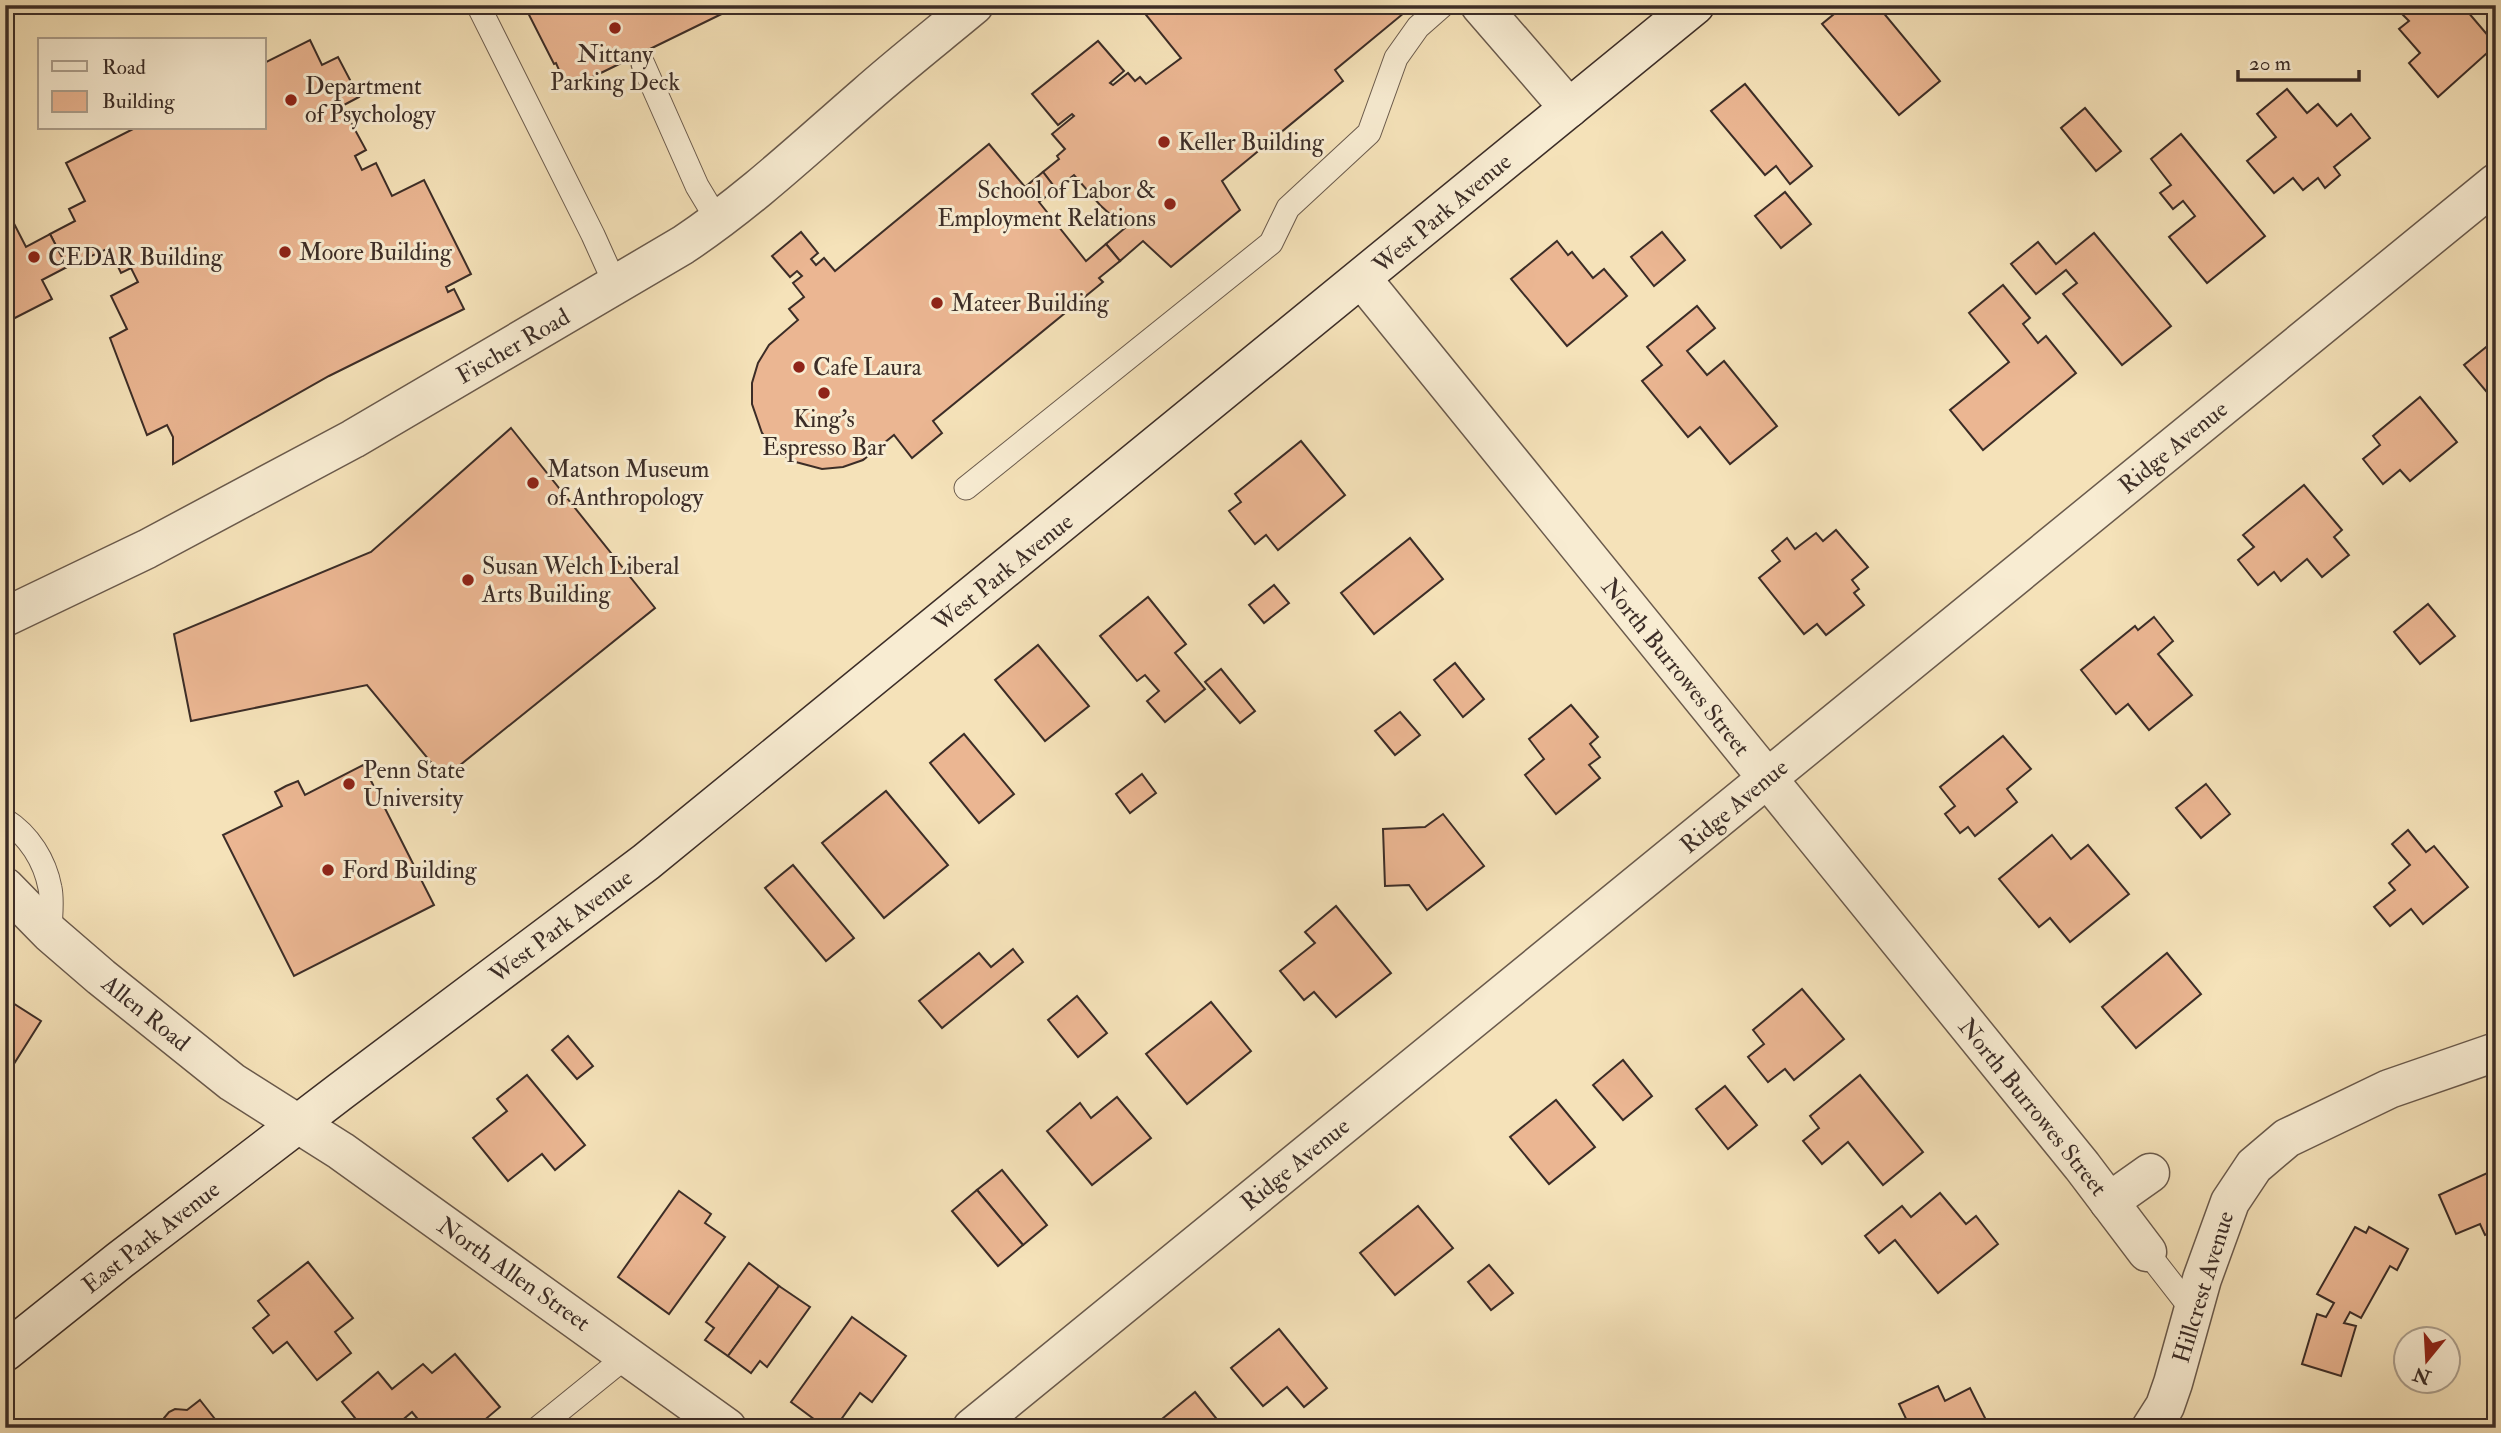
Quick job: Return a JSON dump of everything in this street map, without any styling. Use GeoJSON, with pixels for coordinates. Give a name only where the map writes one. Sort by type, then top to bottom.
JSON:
{"type":"FeatureCollection","features":[{"type":"Feature","properties":{"kind":"street","name":"Fischer Road"},"geometry":{"type":"LineString","coordinates":[[5,617],[146,549],[354,439],[616,286],[718,221],[974,5]]}},
{"type":"Feature","properties":{"kind":"street"},"geometry":{"type":"LineString","coordinates":[[1480,5],[1569,108]]}},
{"type":"Feature","properties":{"kind":"street","name":"West Park Avenue"},"geometry":{"type":"LineString","coordinates":[[299,1124],[646,862],[1695,5]]}},
{"type":"Feature","properties":{"kind":"street","name":"Ridge Avenue"},"geometry":{"type":"LineString","coordinates":[[972,1428],[2496,183]]}},
{"type":"Feature","properties":{"kind":"street","name":"North Burrowes Street"},"geometry":{"type":"LineString","coordinates":[[1362,279],[2074,1155],[2147,1252]]}},
{"type":"Feature","properties":{"kind":"street","name":"Allen Road"},"geometry":{"type":"LineString","coordinates":[[5,887],[50,933],[232,1083],[299,1124]]}},
{"type":"Feature","properties":{"kind":"street","name":"Hillcrest Avenue"},"geometry":{"type":"LineString","coordinates":[[2151,1428],[2165,1406],[2174,1383],[2202,1279],[2230,1202],[2254,1166],[2287,1139],[2376,1094],[2496,1052]]}},
{"type":"Feature","properties":{"kind":"street","name":"East Park Avenue"},"geometry":{"type":"LineString","coordinates":[[5,1352],[120,1260],[299,1124]]}},
{"type":"Feature","properties":{"kind":"street","name":"North Allen Street"},"geometry":{"type":"LineString","coordinates":[[299,1124],[341,1151],[727,1428]]}},
{"type":"Feature","properties":{"kind":"street"},"geometry":{"type":"LineString","coordinates":[[2109,1202],[2150,1173]]}},
{"type":"Feature","properties":{"kind":"lane"},"geometry":{"type":"LineString","coordinates":[[478,5],[616,286]]}},
{"type":"Feature","properties":{"kind":"lane"},"geometry":{"type":"LineString","coordinates":[[967,488],[1270,243],[1288,208],[1369,133],[1396,58],[1418,27],[1443,5]]}},
{"type":"Feature","properties":{"kind":"lane"},"geometry":{"type":"LineString","coordinates":[[643,64],[698,186],[718,221]]}},
{"type":"Feature","properties":{"kind":"lane"},"geometry":{"type":"LineString","coordinates":[[5,820],[27,838],[41,861],[51,890],[50,933]]}},
{"type":"Feature","properties":{"kind":"lane"},"geometry":{"type":"LineString","coordinates":[[2147,1252],[2193,1311]]}},
{"type":"Feature","properties":{"kind":"lane"},"geometry":{"type":"LineString","coordinates":[[538,1428],[628,1355]]}},
{"type":"Feature","properties":{"kind":"building","name":"Nittany Parking Deck"},"geometry":{"type":"Polygon","coordinates":[[[524,5],[740,5],[566,90],[556,63],[554,64],[524,5]]]}},
{"type":"Feature","properties":{"kind":"building","name":"Keller Building"},"geometry":{"type":"Polygon","coordinates":[[[1138,5],[1397,5],[1404,13],[1335,70],[1343,81],[1222,181],[1240,210],[1171,267],[1143,241],[1120,261],[1106,244],[1125,228],[1074,175],[1056,189],[1043,172],[1059,159],[1057,156],[1065,149],[1052,134],[1074,116],[1072,114],[1058,125],[1032,94],[1098,41],[1124,71],[1110,83],[1113,85],[1128,73],[1135,81],[1140,77],[1146,84],[1181,58],[1138,5]]]}},
{"type":"Feature","properties":{"kind":"building"},"geometry":{"type":"Polygon","coordinates":[[[1845,5],[1877,5],[1940,81],[1899,115],[1822,24],[1845,5]]]}},
{"type":"Feature","properties":{"kind":"building"},"geometry":{"type":"Polygon","coordinates":[[[2410,5],[2462,5],[2496,45],[2438,97],[2409,63],[2420,53],[2399,29],[2409,21],[2401,13],[2410,5]]]}},
{"type":"Feature","properties":{"kind":"building","name":"Moore Building"},"geometry":{"type":"Polygon","coordinates":[[[310,40],[322,65],[338,57],[359,97],[342,106],[366,150],[355,156],[362,170],[376,163],[392,196],[424,180],[471,274],[446,287],[448,292],[454,289],[464,309],[329,376],[173,464],[173,437],[167,425],[147,435],[110,338],[127,329],[111,296],[138,282],[131,268],[121,273],[109,248],[67,267],[50,234],[75,221],[69,209],[85,201],[66,163],[131,130],[266,130],[266,62],[310,40]]]}},
{"type":"Feature","properties":{"kind":"building"},"geometry":{"type":"Polygon","coordinates":[[[1745,84],[1812,166],[1790,184],[1776,166],[1765,175],[1711,111],[1745,84]]]}},
{"type":"Feature","properties":{"kind":"building"},"geometry":{"type":"Polygon","coordinates":[[[2287,89],[2307,113],[2318,104],[2337,126],[2351,114],[2370,138],[2334,167],[2340,175],[2325,188],[2318,178],[2303,190],[2293,178],[2274,193],[2247,161],[2276,137],[2257,114],[2287,89]]]}},
{"type":"Feature","properties":{"kind":"building"},"geometry":{"type":"Polygon","coordinates":[[[2085,108],[2121,151],[2096,171],[2061,128],[2085,108]]]}},
{"type":"Feature","properties":{"kind":"building"},"geometry":{"type":"Polygon","coordinates":[[[2181,134],[2265,236],[2207,283],[2169,237],[2195,216],[2183,201],[2173,209],[2160,193],[2171,185],[2151,159],[2181,134]]]}},
{"type":"Feature","properties":{"kind":"building","name":"Mateer Building"},"geometry":{"type":"Polygon","coordinates":[[[989,144],[1025,187],[1043,172],[1056,189],[1039,202],[1086,261],[1106,244],[1120,261],[1099,278],[1103,282],[933,421],[942,433],[912,458],[894,435],[863,460],[843,467],[822,469],[792,461],[775,449],[762,433],[752,404],[752,383],[758,363],[769,345],[798,320],[789,309],[804,297],[793,283],[802,276],[797,271],[790,277],[772,256],[801,232],[818,253],[811,259],[816,265],[824,258],[835,271],[989,144]]]}},
{"type":"Feature","properties":{"kind":"building"},"geometry":{"type":"Polygon","coordinates":[[[1785,192],[1811,224],[1781,248],[1755,216],[1785,192]]]}},
{"type":"Feature","properties":{"kind":"building","name":"CEDAR Building"},"geometry":{"type":"Polygon","coordinates":[[[5,206],[26,247],[50,234],[67,267],[42,280],[52,299],[5,323],[5,206]]]}},
{"type":"Feature","properties":{"kind":"building"},"geometry":{"type":"Polygon","coordinates":[[[1662,232],[1685,260],[1654,286],[1631,257],[1662,232]]]}},
{"type":"Feature","properties":{"kind":"building"},"geometry":{"type":"Polygon","coordinates":[[[2094,233],[2171,326],[2122,365],[2063,294],[2077,283],[2066,270],[2036,294],[2011,264],[2038,242],[2056,264],[2094,233]]]}},
{"type":"Feature","properties":{"kind":"building"},"geometry":{"type":"Polygon","coordinates":[[[1557,241],[1568,255],[1572,252],[1593,278],[1604,269],[1627,296],[1567,346],[1511,279],[1557,241]]]}},
{"type":"Feature","properties":{"kind":"building"},"geometry":{"type":"Polygon","coordinates":[[[2003,285],[2030,318],[2023,324],[2038,343],[2046,336],[2076,373],[1983,450],[1950,410],[2009,362],[1969,313],[2003,285]]]}},
{"type":"Feature","properties":{"kind":"building"},"geometry":{"type":"Polygon","coordinates":[[[1697,306],[1715,328],[1687,351],[1707,375],[1724,361],[1777,426],[1730,464],[1700,427],[1688,437],[1642,381],[1662,365],[1647,347],[1697,306]]]}},
{"type":"Feature","properties":{"kind":"building"},"geometry":{"type":"Polygon","coordinates":[[[2496,339],[2496,403],[2464,365],[2496,339]]]}},
{"type":"Feature","properties":{"kind":"building"},"geometry":{"type":"Polygon","coordinates":[[[2420,397],[2457,442],[2410,481],[2400,470],[2383,484],[2363,459],[2380,445],[2373,436],[2420,397]]]}},
{"type":"Feature","properties":{"kind":"building","name":"Susan Welch Liberal Arts Building"},"geometry":{"type":"Polygon","coordinates":[[[511,428],[655,608],[444,778],[367,685],[191,721],[174,634],[371,552],[511,428]]]}},
{"type":"Feature","properties":{"kind":"building"},"geometry":{"type":"Polygon","coordinates":[[[1301,441],[1345,495],[1278,550],[1266,535],[1255,544],[1229,511],[1241,502],[1235,494],[1301,441]]]}},
{"type":"Feature","properties":{"kind":"building"},"geometry":{"type":"Polygon","coordinates":[[[2304,485],[2342,530],[2334,537],[2349,555],[2322,577],[2307,559],[2281,581],[2274,572],[2258,585],[2238,560],[2254,547],[2243,535],[2304,485]]]}},
{"type":"Feature","properties":{"kind":"building"},"geometry":{"type":"Polygon","coordinates":[[[1836,530],[1868,567],[1852,580],[1859,589],[1854,593],[1864,605],[1826,635],[1817,624],[1804,634],[1759,578],[1780,561],[1772,551],[1787,538],[1795,549],[1816,533],[1823,541],[1836,530]]]}},
{"type":"Feature","properties":{"kind":"building"},"geometry":{"type":"Polygon","coordinates":[[[1410,538],[1443,579],[1374,634],[1341,593],[1410,538]]]}},
{"type":"Feature","properties":{"kind":"building"},"geometry":{"type":"Polygon","coordinates":[[[1274,585],[1289,603],[1264,623],[1249,605],[1274,585]]]}},
{"type":"Feature","properties":{"kind":"building"},"geometry":{"type":"Polygon","coordinates":[[[1148,597],[1186,644],[1175,653],[1205,689],[1165,722],[1147,701],[1159,691],[1145,675],[1137,681],[1100,636],[1148,597]]]}},
{"type":"Feature","properties":{"kind":"building"},"geometry":{"type":"Polygon","coordinates":[[[2428,604],[2455,636],[2420,664],[2394,632],[2428,604]]]}},
{"type":"Feature","properties":{"kind":"building"},"geometry":{"type":"Polygon","coordinates":[[[2154,617],[2173,641],[2158,654],[2192,695],[2149,730],[2128,704],[2116,714],[2081,670],[2135,626],[2138,630],[2154,617]]]}},
{"type":"Feature","properties":{"kind":"building"},"geometry":{"type":"Polygon","coordinates":[[[1038,645],[1089,706],[1045,741],[995,680],[1038,645]]]}},
{"type":"Feature","properties":{"kind":"building"},"geometry":{"type":"Polygon","coordinates":[[[1455,663],[1484,699],[1463,717],[1434,680],[1455,663]]]}},
{"type":"Feature","properties":{"kind":"building"},"geometry":{"type":"Polygon","coordinates":[[[1221,669],[1255,711],[1240,723],[1205,682],[1221,669]]]}},
{"type":"Feature","properties":{"kind":"building"},"geometry":{"type":"Polygon","coordinates":[[[1571,705],[1598,737],[1590,744],[1600,757],[1589,765],[1600,778],[1556,814],[1525,775],[1544,759],[1529,739],[1571,705]]]}},
{"type":"Feature","properties":{"kind":"building"},"geometry":{"type":"Polygon","coordinates":[[[1400,712],[1420,735],[1395,755],[1375,731],[1400,712]]]}},
{"type":"Feature","properties":{"kind":"building"},"geometry":{"type":"Polygon","coordinates":[[[964,734],[1014,794],[979,823],[930,763],[964,734]]]}},
{"type":"Feature","properties":{"kind":"building"},"geometry":{"type":"Polygon","coordinates":[[[2003,736],[2031,769],[2007,789],[2017,802],[1975,836],[1968,827],[1960,833],[1945,814],[1955,806],[1940,787],[2003,736]]]}},
{"type":"Feature","properties":{"kind":"building","name":"Ford Building"},"geometry":{"type":"Polygon","coordinates":[[[363,765],[434,905],[294,976],[223,835],[282,806],[275,792],[286,786],[298,781],[305,795],[363,765]]]}},
{"type":"Feature","properties":{"kind":"building"},"geometry":{"type":"Polygon","coordinates":[[[1142,774],[1156,793],[1130,813],[1116,794],[1142,774]]]}},
{"type":"Feature","properties":{"kind":"building"},"geometry":{"type":"Polygon","coordinates":[[[2206,784],[2230,814],[2201,838],[2176,808],[2206,784]]]}},
{"type":"Feature","properties":{"kind":"building"},"geometry":{"type":"Polygon","coordinates":[[[886,791],[948,865],[884,918],[822,843],[886,791]]]}},
{"type":"Feature","properties":{"kind":"building"},"geometry":{"type":"Polygon","coordinates":[[[1443,814],[1484,866],[1427,910],[1409,885],[1385,886],[1383,829],[1425,827],[1443,814]]]}},
{"type":"Feature","properties":{"kind":"building"},"geometry":{"type":"Polygon","coordinates":[[[2408,830],[2426,852],[2434,846],[2468,887],[2423,924],[2411,909],[2390,926],[2374,907],[2395,890],[2389,883],[2410,865],[2392,844],[2408,830]]]}},
{"type":"Feature","properties":{"kind":"building"},"geometry":{"type":"Polygon","coordinates":[[[2052,835],[2071,859],[2088,845],[2129,894],[2070,942],[2050,918],[2039,927],[1999,879],[2052,835]]]}},
{"type":"Feature","properties":{"kind":"building"},"geometry":{"type":"Polygon","coordinates":[[[793,865],[854,938],[826,961],[765,888],[793,865]]]}},
{"type":"Feature","properties":{"kind":"building"},"geometry":{"type":"Polygon","coordinates":[[[1336,906],[1391,973],[1336,1017],[1314,992],[1304,1000],[1280,971],[1315,943],[1305,932],[1336,906]]]}},
{"type":"Feature","properties":{"kind":"building"},"geometry":{"type":"Polygon","coordinates":[[[1013,949],[1023,962],[942,1028],[919,1001],[979,953],[991,967],[1013,949]]]}},
{"type":"Feature","properties":{"kind":"building"},"geometry":{"type":"Polygon","coordinates":[[[2167,953],[2201,994],[2136,1048],[2102,1007],[2167,953]]]}},
{"type":"Feature","properties":{"kind":"building"},"geometry":{"type":"Polygon","coordinates":[[[1802,989],[1844,1039],[1794,1080],[1785,1069],[1768,1082],[1748,1057],[1764,1044],[1753,1030],[1802,989]]]}},
{"type":"Feature","properties":{"kind":"building"},"geometry":{"type":"Polygon","coordinates":[[[1077,996],[1107,1033],[1078,1057],[1048,1020],[1077,996]]]}},
{"type":"Feature","properties":{"kind":"building"},"geometry":{"type":"Polygon","coordinates":[[[5,998],[41,1021],[5,1078],[5,998]]]}},
{"type":"Feature","properties":{"kind":"building"},"geometry":{"type":"Polygon","coordinates":[[[1211,1002],[1251,1051],[1187,1104],[1146,1054],[1211,1002]]]}},
{"type":"Feature","properties":{"kind":"building"},"geometry":{"type":"Polygon","coordinates":[[[568,1036],[593,1066],[577,1079],[552,1050],[568,1036]]]}},
{"type":"Feature","properties":{"kind":"building"},"geometry":{"type":"Polygon","coordinates":[[[1623,1060],[1652,1096],[1623,1120],[1593,1085],[1623,1060]]]}},
{"type":"Feature","properties":{"kind":"building"},"geometry":{"type":"Polygon","coordinates":[[[527,1075],[585,1145],[555,1170],[542,1154],[508,1181],[473,1138],[507,1111],[497,1099],[527,1075]]]}},
{"type":"Feature","properties":{"kind":"building"},"geometry":{"type":"Polygon","coordinates":[[[1860,1075],[1923,1152],[1883,1185],[1848,1142],[1822,1164],[1803,1141],[1819,1128],[1810,1116],[1860,1075]]]}},
{"type":"Feature","properties":{"kind":"building"},"geometry":{"type":"Polygon","coordinates":[[[1725,1086],[1757,1125],[1728,1149],[1696,1109],[1725,1086]]]}},
{"type":"Feature","properties":{"kind":"building"},"geometry":{"type":"Polygon","coordinates":[[[1117,1097],[1151,1138],[1092,1185],[1047,1131],[1080,1103],[1091,1118],[1117,1097]]]}},
{"type":"Feature","properties":{"kind":"building"},"geometry":{"type":"Polygon","coordinates":[[[1556,1100],[1595,1147],[1549,1184],[1510,1137],[1556,1100]]]}},
{"type":"Feature","properties":{"kind":"building"},"geometry":{"type":"Polygon","coordinates":[[[2496,1169],[2496,1230],[2485,1235],[2480,1224],[2456,1234],[2439,1195],[2496,1169]]]}},
{"type":"Feature","properties":{"kind":"building"},"geometry":{"type":"Polygon","coordinates":[[[1002,1170],[1047,1225],[1023,1245],[977,1190],[1002,1170]]]}},
{"type":"Feature","properties":{"kind":"building"},"geometry":{"type":"Polygon","coordinates":[[[977,1190],[1023,1245],[998,1266],[952,1211],[977,1190]]]}},
{"type":"Feature","properties":{"kind":"building"},"geometry":{"type":"Polygon","coordinates":[[[679,1191],[711,1214],[705,1223],[725,1237],[669,1314],[618,1277],[679,1191]]]}},
{"type":"Feature","properties":{"kind":"building"},"geometry":{"type":"Polygon","coordinates":[[[1940,1193],[1966,1224],[1976,1216],[1998,1244],[1938,1293],[1895,1240],[1879,1253],[1865,1236],[1902,1206],[1911,1217],[1940,1193]]]}},
{"type":"Feature","properties":{"kind":"building"},"geometry":{"type":"Polygon","coordinates":[[[1418,1206],[1453,1248],[1395,1295],[1360,1253],[1418,1206]]]}},
{"type":"Feature","properties":{"kind":"building"},"geometry":{"type":"Polygon","coordinates":[[[2355,1227],[2366,1233],[2369,1227],[2408,1249],[2397,1270],[2390,1266],[2361,1318],[2350,1312],[2344,1323],[2356,1326],[2341,1376],[2302,1364],[2317,1314],[2326,1317],[2334,1303],[2317,1294],[2355,1227]]]}},
{"type":"Feature","properties":{"kind":"building"},"geometry":{"type":"Polygon","coordinates":[[[308,1262],[353,1318],[335,1332],[351,1353],[317,1380],[287,1342],[273,1353],[253,1328],[269,1315],[258,1301],[308,1262]]]}},
{"type":"Feature","properties":{"kind":"building"},"geometry":{"type":"Polygon","coordinates":[[[749,1263],[779,1286],[728,1356],[705,1340],[714,1328],[706,1322],[749,1263]]]}},
{"type":"Feature","properties":{"kind":"building"},"geometry":{"type":"Polygon","coordinates":[[[1489,1265],[1513,1293],[1491,1310],[1468,1282],[1489,1265]]]}},
{"type":"Feature","properties":{"kind":"building"},"geometry":{"type":"Polygon","coordinates":[[[779,1286],[810,1307],[767,1367],[760,1361],[751,1373],[728,1356],[779,1286]]]}},
{"type":"Feature","properties":{"kind":"building"},"geometry":{"type":"Polygon","coordinates":[[[852,1317],[906,1356],[872,1402],[860,1393],[835,1428],[826,1428],[791,1402],[852,1317]]]}},
{"type":"Feature","properties":{"kind":"building"},"geometry":{"type":"Polygon","coordinates":[[[1279,1329],[1327,1388],[1304,1407],[1287,1387],[1263,1406],[1231,1368],[1279,1329]]]}},
{"type":"Feature","properties":{"kind":"building"},"geometry":{"type":"Polygon","coordinates":[[[455,1354],[500,1407],[475,1428],[425,1428],[412,1412],[393,1428],[363,1428],[342,1402],[378,1372],[392,1389],[423,1364],[432,1373],[455,1354]]]}},
{"type":"Feature","properties":{"kind":"building"},"geometry":{"type":"Polygon","coordinates":[[[1938,1386],[1945,1401],[1970,1388],[1990,1428],[1903,1428],[1909,1425],[1899,1404],[1938,1386]]]}},
{"type":"Feature","properties":{"kind":"building"},"geometry":{"type":"Polygon","coordinates":[[[1195,1392],[1224,1428],[1151,1428],[1195,1392]]]}},
{"type":"Feature","properties":{"kind":"building"},"geometry":{"type":"Polygon","coordinates":[[[200,1400],[222,1428],[162,1428],[164,1418],[169,1412],[175,1409],[187,1410],[200,1400]]]}},
{"type":"Feature","properties":{"kind":"building"},"geometry":{"type":"Polygon","coordinates":[[[612,1420],[623,1428],[607,1428],[612,1420]]]}},
{"type":"Feature","properties":{"kind":"place","name":"Nittany Parking Deck"},"geometry":{"type":"Point","coordinates":[615,28]}},
{"type":"Feature","properties":{"kind":"place","name":"Department of Psychology"},"geometry":{"type":"Point","coordinates":[291,100]}},
{"type":"Feature","properties":{"kind":"place","name":"Keller Building"},"geometry":{"type":"Point","coordinates":[1164,142]}},
{"type":"Feature","properties":{"kind":"place","name":"School of Labor & Employment Relations"},"geometry":{"type":"Point","coordinates":[1170,204]}},
{"type":"Feature","properties":{"kind":"place","name":"Moore Building"},"geometry":{"type":"Point","coordinates":[285,252]}},
{"type":"Feature","properties":{"kind":"place","name":"CEDAR Building"},"geometry":{"type":"Point","coordinates":[34,257]}},
{"type":"Feature","properties":{"kind":"place","name":"Mateer Building"},"geometry":{"type":"Point","coordinates":[937,303]}},
{"type":"Feature","properties":{"kind":"place","name":"Cafe Laura"},"geometry":{"type":"Point","coordinates":[799,367]}},
{"type":"Feature","properties":{"kind":"place","name":"King's Espresso Bar"},"geometry":{"type":"Point","coordinates":[824,393]}},
{"type":"Feature","properties":{"kind":"place","name":"Matson Museum of Anthropology"},"geometry":{"type":"Point","coordinates":[533,483]}},
{"type":"Feature","properties":{"kind":"place","name":"Susan Welch Liberal Arts Building"},"geometry":{"type":"Point","coordinates":[468,580]}},
{"type":"Feature","properties":{"kind":"place","name":"Penn State University"},"geometry":{"type":"Point","coordinates":[349,784]}},
{"type":"Feature","properties":{"kind":"place","name":"Ford Building"},"geometry":{"type":"Point","coordinates":[328,870]}}]}
